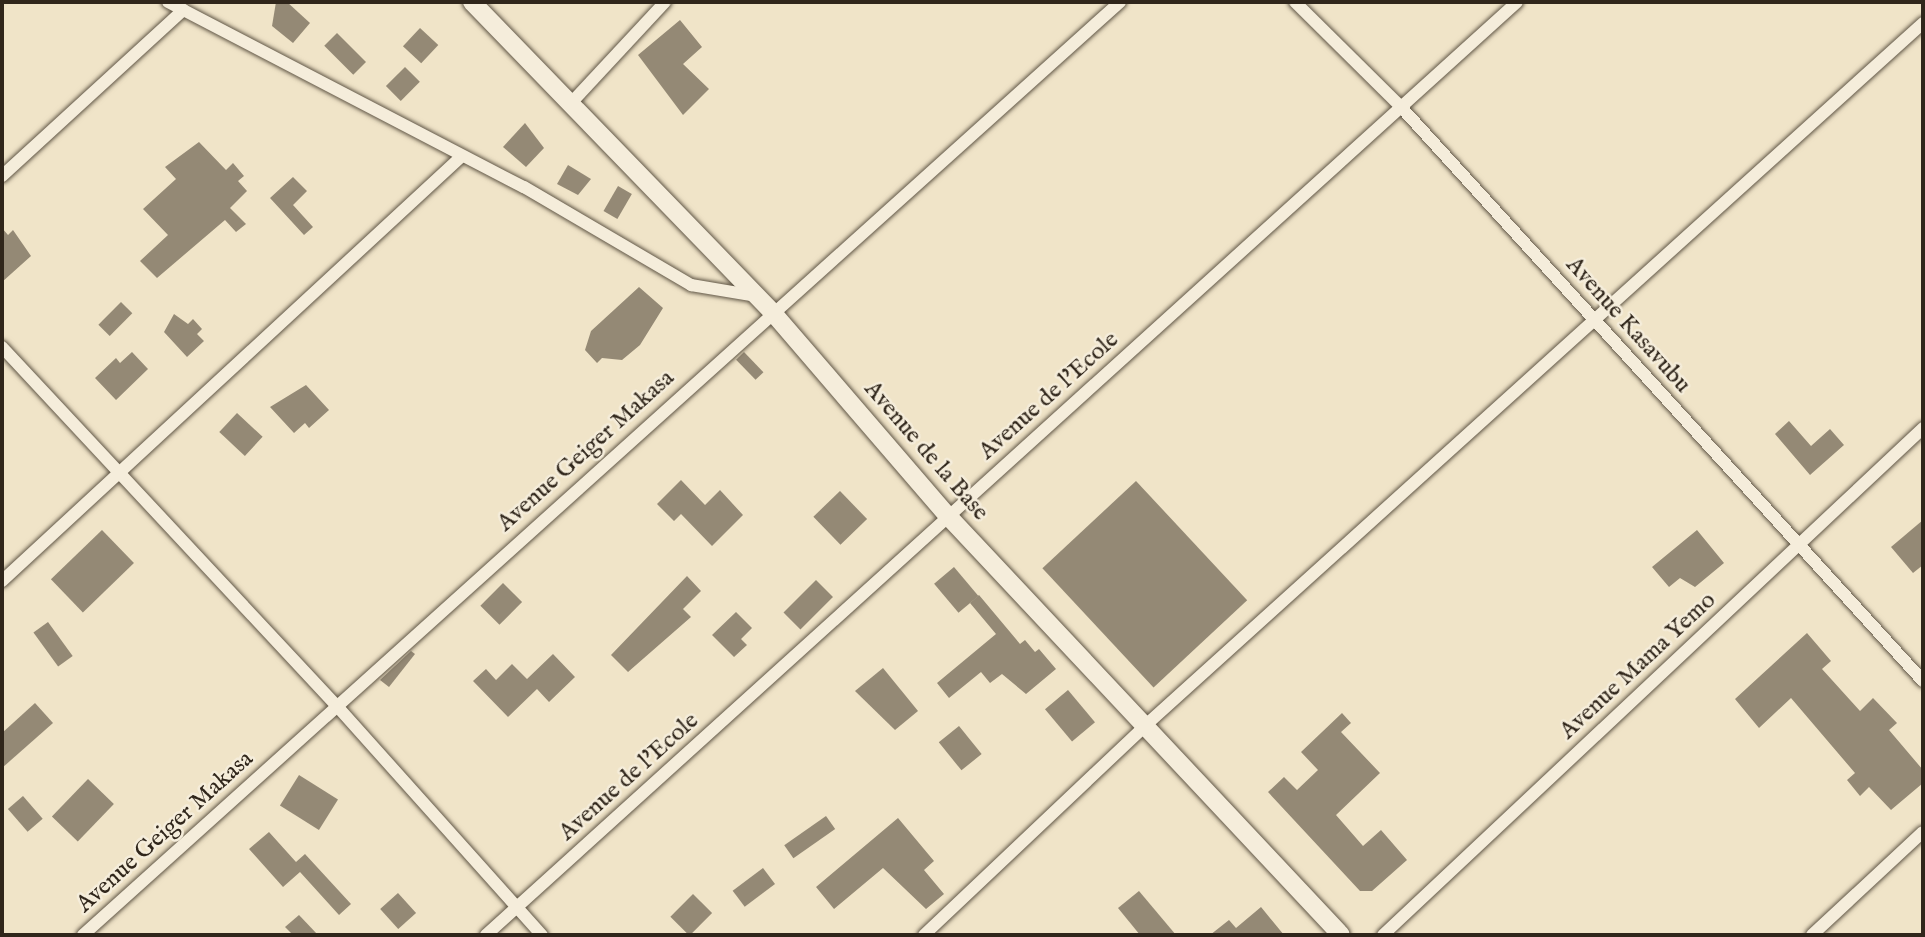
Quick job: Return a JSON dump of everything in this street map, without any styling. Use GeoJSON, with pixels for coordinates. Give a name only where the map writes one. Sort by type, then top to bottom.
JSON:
{"type":"FeatureCollection","features":[{"type":"Feature","properties":{"kind":"main road","name":"Avenue de la Base"},"geometry":{"type":"LineString","coordinates":[[472,2],[573,101],[751,295],[774,314],[948,516],[1147,724],[1341,935]]}},
{"type":"Feature","properties":{"kind":"street"},"geometry":{"type":"LineString","coordinates":[[168,2],[462,156],[691,285],[751,295]]}},
{"type":"Feature","properties":{"kind":"street"},"geometry":{"type":"LineString","coordinates":[[573,101],[665,2]]}},
{"type":"Feature","properties":{"kind":"street","name":"Avenue Geiger Makasa"},"geometry":{"type":"LineString","coordinates":[[83,935],[1120,2]]}},
{"type":"Feature","properties":{"kind":"street","name":"Avenue Kasavubu"},"geometry":{"type":"LineString","coordinates":[[1295,2],[1401,107],[1923,681]]}},
{"type":"Feature","properties":{"kind":"street","name":"Avenue de l'Ecole"},"geometry":{"type":"LineString","coordinates":[[486,935],[1517,2]]}},
{"type":"Feature","properties":{"kind":"street"},"geometry":{"type":"LineString","coordinates":[[2,176],[183,10]]}},
{"type":"Feature","properties":{"kind":"street"},"geometry":{"type":"LineString","coordinates":[[924,935],[1147,724],[1593,318],[1923,23]]}},
{"type":"Feature","properties":{"kind":"street"},"geometry":{"type":"LineString","coordinates":[[2,581],[462,156]]}},
{"type":"Feature","properties":{"kind":"street"},"geometry":{"type":"LineString","coordinates":[[2,347],[336,705],[542,935]]}},
{"type":"Feature","properties":{"kind":"street","name":"Avenue Mama Yemo"},"geometry":{"type":"LineString","coordinates":[[1383,935],[1923,428]]}},
{"type":"Feature","properties":{"kind":"street"},"geometry":{"type":"LineString","coordinates":[[1812,935],[1923,832]]}},
{"type":"Feature","properties":{"kind":"building"},"geometry":{"type":"Polygon","coordinates":[[[276,2],[287,2],[310,23],[293,43],[272,26],[276,2]]]}},
{"type":"Feature","properties":{"kind":"building"},"geometry":{"type":"Polygon","coordinates":[[[680,20],[702,47],[683,64],[709,89],[683,115],[638,55],[680,20]]]}},
{"type":"Feature","properties":{"kind":"building"},"geometry":{"type":"Polygon","coordinates":[[[420,28],[438,45],[421,63],[403,46],[420,28]]]}},
{"type":"Feature","properties":{"kind":"building"},"geometry":{"type":"Polygon","coordinates":[[[337,33],[366,62],[353,75],[324,46],[337,33]]]}},
{"type":"Feature","properties":{"kind":"building"},"geometry":{"type":"Polygon","coordinates":[[[405,67],[420,82],[401,101],[386,86],[405,67]]]}},
{"type":"Feature","properties":{"kind":"building"},"geometry":{"type":"Polygon","coordinates":[[[525,123],[544,148],[526,167],[503,147],[525,123]]]}},
{"type":"Feature","properties":{"kind":"building"},"geometry":{"type":"Polygon","coordinates":[[[199,142],[226,170],[233,163],[244,176],[238,181],[247,191],[230,208],[246,224],[236,232],[225,220],[157,278],[140,261],[168,235],[143,209],[176,179],[165,167],[199,142]]]}},
{"type":"Feature","properties":{"kind":"building"},"geometry":{"type":"Polygon","coordinates":[[[568,165],[591,179],[578,195],[557,184],[568,165]]]}},
{"type":"Feature","properties":{"kind":"building"},"geometry":{"type":"Polygon","coordinates":[[[293,177],[307,191],[293,205],[313,227],[304,235],[270,198],[293,177]]]}},
{"type":"Feature","properties":{"kind":"building"},"geometry":{"type":"Polygon","coordinates":[[[618,186],[632,194],[617,219],[604,211],[618,186]]]}},
{"type":"Feature","properties":{"kind":"building"},"geometry":{"type":"Polygon","coordinates":[[[2,228],[8,235],[13,230],[31,256],[2,282],[2,228]]]}},
{"type":"Feature","properties":{"kind":"building"},"geometry":{"type":"Polygon","coordinates":[[[639,287],[663,308],[640,345],[622,360],[602,358],[597,363],[585,350],[591,331],[639,287]]]}},
{"type":"Feature","properties":{"kind":"building"},"geometry":{"type":"Polygon","coordinates":[[[121,302],[132,313],[110,336],[98,325],[121,302]]]}},
{"type":"Feature","properties":{"kind":"building"},"geometry":{"type":"Polygon","coordinates":[[[174,314],[188,324],[193,319],[202,329],[197,334],[204,341],[187,357],[164,332],[174,314]]]}},
{"type":"Feature","properties":{"kind":"building"},"geometry":{"type":"Polygon","coordinates":[[[132,352],[148,369],[116,400],[95,378],[116,358],[120,363],[132,352]]]}},
{"type":"Feature","properties":{"kind":"building"},"geometry":{"type":"Polygon","coordinates":[[[744,352],[763,372],[756,380],[736,360],[744,352]]]}},
{"type":"Feature","properties":{"kind":"building"},"geometry":{"type":"Polygon","coordinates":[[[306,385],[329,410],[309,428],[305,423],[294,433],[270,407],[306,385]]]}},
{"type":"Feature","properties":{"kind":"building"},"geometry":{"type":"Polygon","coordinates":[[[237,413],[263,437],[245,456],[219,432],[237,413]]]}},
{"type":"Feature","properties":{"kind":"building"},"geometry":{"type":"Polygon","coordinates":[[[1789,421],[1811,446],[1830,429],[1844,445],[1810,475],[1775,434],[1789,421]]]}},
{"type":"Feature","properties":{"kind":"building"},"geometry":{"type":"Polygon","coordinates":[[[681,480],[705,505],[720,490],[743,515],[712,546],[681,514],[674,521],[657,504],[681,480]]]}},
{"type":"Feature","properties":{"kind":"building"},"geometry":{"type":"Polygon","coordinates":[[[1136,481],[1247,600],[1154,688],[1042,568],[1136,481]]]}},
{"type":"Feature","properties":{"kind":"building"},"geometry":{"type":"Polygon","coordinates":[[[840,491],[867,519],[840,545],[813,517],[840,491]]]}},
{"type":"Feature","properties":{"kind":"building"},"geometry":{"type":"Polygon","coordinates":[[[1923,520],[1923,565],[1913,573],[1891,547],[1923,520]]]}},
{"type":"Feature","properties":{"kind":"building"},"geometry":{"type":"Polygon","coordinates":[[[102,530],[134,563],[83,612],[51,579],[102,530]]]}},
{"type":"Feature","properties":{"kind":"building"},"geometry":{"type":"Polygon","coordinates":[[[1697,530],[1724,563],[1695,587],[1680,578],[1669,587],[1652,567],[1697,530]]]}},
{"type":"Feature","properties":{"kind":"building"},"geometry":{"type":"Polygon","coordinates":[[[954,567],[978,596],[959,613],[934,584],[954,567]]]}},
{"type":"Feature","properties":{"kind":"building"},"geometry":{"type":"Polygon","coordinates":[[[687,576],[701,591],[683,609],[691,617],[628,672],[611,655],[687,576]]]}},
{"type":"Feature","properties":{"kind":"building"},"geometry":{"type":"Polygon","coordinates":[[[816,580],[833,597],[800,629],[783,613],[816,580]]]}},
{"type":"Feature","properties":{"kind":"building"},"geometry":{"type":"Polygon","coordinates":[[[503,583],[522,602],[499,625],[480,606],[503,583]]]}},
{"type":"Feature","properties":{"kind":"building"},"geometry":{"type":"Polygon","coordinates":[[[979,595],[1020,644],[1025,640],[1035,652],[1039,649],[1056,669],[1026,694],[1002,674],[990,683],[981,672],[949,698],[937,683],[996,634],[970,603],[979,595]]]}},
{"type":"Feature","properties":{"kind":"building"},"geometry":{"type":"Polygon","coordinates":[[[736,612],[752,628],[741,639],[747,645],[734,657],[712,635],[736,612]]]}},
{"type":"Feature","properties":{"kind":"building"},"geometry":{"type":"Polygon","coordinates":[[[48,622],[73,656],[58,667],[33,633],[48,622]]]}},
{"type":"Feature","properties":{"kind":"building"},"geometry":{"type":"Polygon","coordinates":[[[1807,633],[1831,661],[1822,669],[1860,711],[1873,698],[1897,723],[1889,730],[1923,770],[1923,783],[1891,810],[1869,787],[1860,796],[1847,780],[1855,773],[1791,698],[1759,728],[1735,699],[1807,633]]]}},
{"type":"Feature","properties":{"kind":"building"},"geometry":{"type":"Polygon","coordinates":[[[411,651],[415,654],[389,687],[380,680],[411,651]]]}},
{"type":"Feature","properties":{"kind":"building"},"geometry":{"type":"Polygon","coordinates":[[[553,654],[575,677],[549,702],[537,689],[508,717],[473,681],[486,669],[496,680],[512,664],[527,679],[553,654]]]}},
{"type":"Feature","properties":{"kind":"building"},"geometry":{"type":"Polygon","coordinates":[[[883,668],[918,711],[895,730],[855,691],[883,668]]]}},
{"type":"Feature","properties":{"kind":"building"},"geometry":{"type":"Polygon","coordinates":[[[1068,690],[1095,722],[1072,741],[1045,709],[1068,690]]]}},
{"type":"Feature","properties":{"kind":"building"},"geometry":{"type":"Polygon","coordinates":[[[35,703],[53,723],[2,768],[2,733],[35,703]]]}},
{"type":"Feature","properties":{"kind":"building"},"geometry":{"type":"Polygon","coordinates":[[[1342,713],[1351,723],[1341,732],[1380,773],[1336,815],[1363,846],[1381,830],[1407,860],[1372,891],[1360,891],[1268,792],[1284,777],[1297,790],[1318,770],[1301,752],[1342,713]]]}},
{"type":"Feature","properties":{"kind":"building"},"geometry":{"type":"Polygon","coordinates":[[[959,726],[982,754],[961,770],[939,742],[959,726]]]}},
{"type":"Feature","properties":{"kind":"building"},"geometry":{"type":"Polygon","coordinates":[[[299,775],[338,799],[319,830],[280,806],[299,775]]]}},
{"type":"Feature","properties":{"kind":"building"},"geometry":{"type":"Polygon","coordinates":[[[88,779],[114,804],[78,841],[52,816],[88,779]]]}},
{"type":"Feature","properties":{"kind":"building"},"geometry":{"type":"Polygon","coordinates":[[[23,796],[43,819],[28,832],[8,809],[23,796]]]}},
{"type":"Feature","properties":{"kind":"building"},"geometry":{"type":"Polygon","coordinates":[[[826,816],[835,829],[793,858],[784,845],[826,816]]]}},
{"type":"Feature","properties":{"kind":"building"},"geometry":{"type":"Polygon","coordinates":[[[898,818],[934,861],[924,870],[944,894],[926,909],[883,868],[834,909],[816,887],[898,818]]]}},
{"type":"Feature","properties":{"kind":"building"},"geometry":{"type":"Polygon","coordinates":[[[269,832],[296,862],[305,854],[351,904],[339,915],[300,872],[283,887],[249,849],[269,832]]]}},
{"type":"Feature","properties":{"kind":"building"},"geometry":{"type":"Polygon","coordinates":[[[763,868],[775,884],[745,907],[733,891],[763,868]]]}},
{"type":"Feature","properties":{"kind":"building"},"geometry":{"type":"Polygon","coordinates":[[[1139,891],[1176,935],[1140,935],[1118,908],[1139,891]]]}},
{"type":"Feature","properties":{"kind":"building"},"geometry":{"type":"Polygon","coordinates":[[[398,893],[416,913],[398,929],[380,909],[398,893]]]}},
{"type":"Feature","properties":{"kind":"building"},"geometry":{"type":"Polygon","coordinates":[[[693,894],[712,913],[690,935],[670,917],[693,894]]]}},
{"type":"Feature","properties":{"kind":"building"},"geometry":{"type":"Polygon","coordinates":[[[1261,907],[1284,935],[1210,935],[1229,920],[1236,928],[1261,907]]]}},
{"type":"Feature","properties":{"kind":"building"},"geometry":{"type":"Polygon","coordinates":[[[299,915],[318,935],[293,935],[285,927],[299,915]]]}}]}
